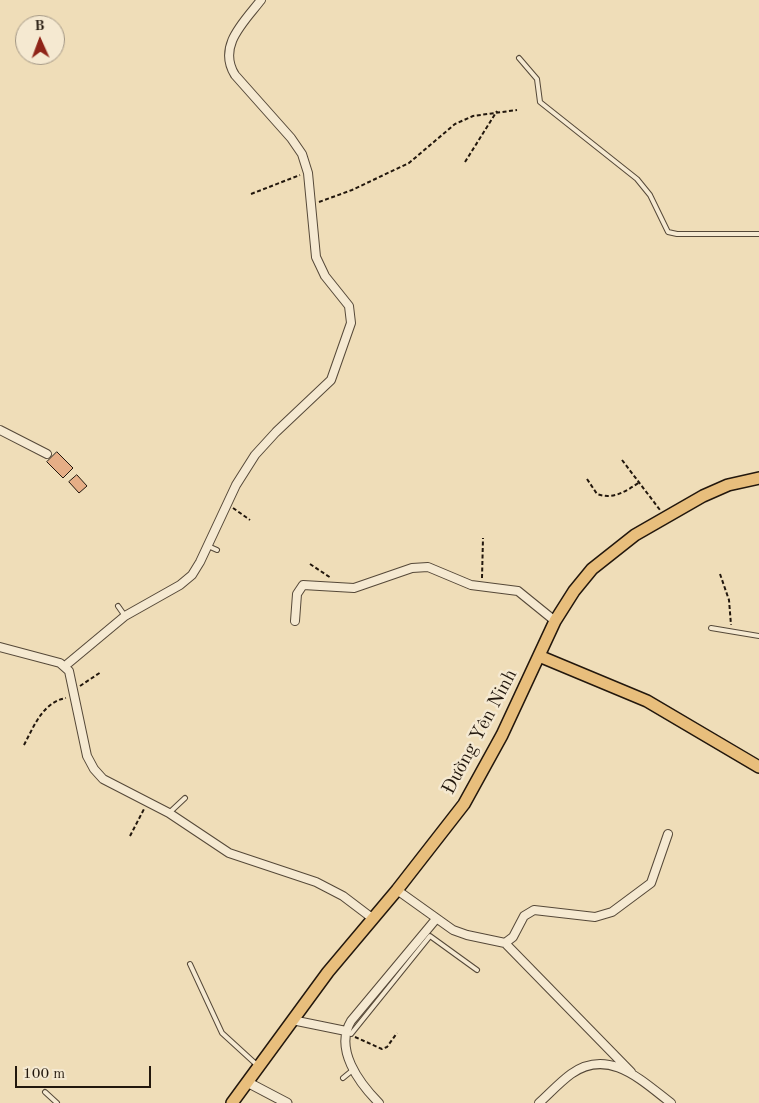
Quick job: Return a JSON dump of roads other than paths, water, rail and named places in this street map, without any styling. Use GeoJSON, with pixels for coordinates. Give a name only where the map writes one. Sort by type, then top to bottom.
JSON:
{"type":"FeatureCollection","features":[{"type":"Feature","properties":{"kind":"main road","name":"Đường Yên Ninh"},"geometry":{"type":"LineString","coordinates":[[232,1103],[292,1020],[372,918],[398,890],[464,804],[483,773],[555,622],[574,591],[592,570],[635,535],[728,485],[759,478]]}},
{"type":"Feature","properties":{"kind":"main road"},"geometry":{"type":"LineString","coordinates":[[539,656],[647,701],[759,767]]}},
{"type":"Feature","properties":{"kind":"street"},"geometry":{"type":"LineString","coordinates":[[65,666],[125,616],[186,580],[196,569],[247,467],[265,444],[331,380],[352,323],[349,306],[325,276],[316,257],[308,173],[296,145],[251,94],[229,64],[232,38],[261,0]]}},
{"type":"Feature","properties":{"kind":"street"},"geometry":{"type":"LineString","coordinates":[[0,430],[47,454]]}},
{"type":"Feature","properties":{"kind":"street"},"geometry":{"type":"LineString","coordinates":[[295,621],[297,594],[303,585],[354,588],[422,566],[437,569],[466,583],[482,587],[518,590],[555,622]]}},
{"type":"Feature","properties":{"kind":"street"},"geometry":{"type":"LineString","coordinates":[[0,647],[65,666],[70,674],[75,694],[87,756],[94,769],[108,782],[169,813],[229,853],[316,882],[343,896],[372,918]]}},
{"type":"Feature","properties":{"kind":"street"},"geometry":{"type":"LineString","coordinates":[[505,943],[513,937],[524,916],[534,910],[595,917],[612,912],[650,883],[668,834]]}},
{"type":"Feature","properties":{"kind":"street"},"geometry":{"type":"LineString","coordinates":[[398,890],[446,926],[467,936],[505,943],[631,1072],[671,1103]]}},
{"type":"Feature","properties":{"kind":"street"},"geometry":{"type":"LineString","coordinates":[[379,1103],[354,1069],[344,1047],[350,1020],[436,918]]}},
{"type":"Feature","properties":{"kind":"street"},"geometry":{"type":"LineString","coordinates":[[292,1020],[348,1033]]}},
{"type":"Feature","properties":{"kind":"street"},"geometry":{"type":"LineString","coordinates":[[540,1103],[569,1075],[583,1068],[608,1064],[631,1072]]}},
{"type":"Feature","properties":{"kind":"street"},"geometry":{"type":"LineString","coordinates":[[248,1082],[287,1103]]}},
{"type":"Feature","properties":{"kind":"lane"},"geometry":{"type":"LineString","coordinates":[[519,58],[537,79],[540,102],[637,179],[650,195],[668,232],[676,234],[759,234]]}},
{"type":"Feature","properties":{"kind":"lane"},"geometry":{"type":"LineString","coordinates":[[208,546],[217,550]]}},
{"type":"Feature","properties":{"kind":"lane"},"geometry":{"type":"LineString","coordinates":[[118,606],[125,616]]}},
{"type":"Feature","properties":{"kind":"lane"},"geometry":{"type":"LineString","coordinates":[[711,628],[759,636]]}},
{"type":"Feature","properties":{"kind":"lane"},"geometry":{"type":"LineString","coordinates":[[169,813],[185,798]]}},
{"type":"Feature","properties":{"kind":"lane"},"geometry":{"type":"LineString","coordinates":[[348,1033],[430,936],[477,970]]}},
{"type":"Feature","properties":{"kind":"lane"},"geometry":{"type":"LineString","coordinates":[[190,964],[222,1033],[259,1066]]}},
{"type":"Feature","properties":{"kind":"lane"},"geometry":{"type":"LineString","coordinates":[[343,1078],[354,1069]]}},
{"type":"Feature","properties":{"kind":"lane"},"geometry":{"type":"LineString","coordinates":[[45,1092],[57,1103]]}}]}
